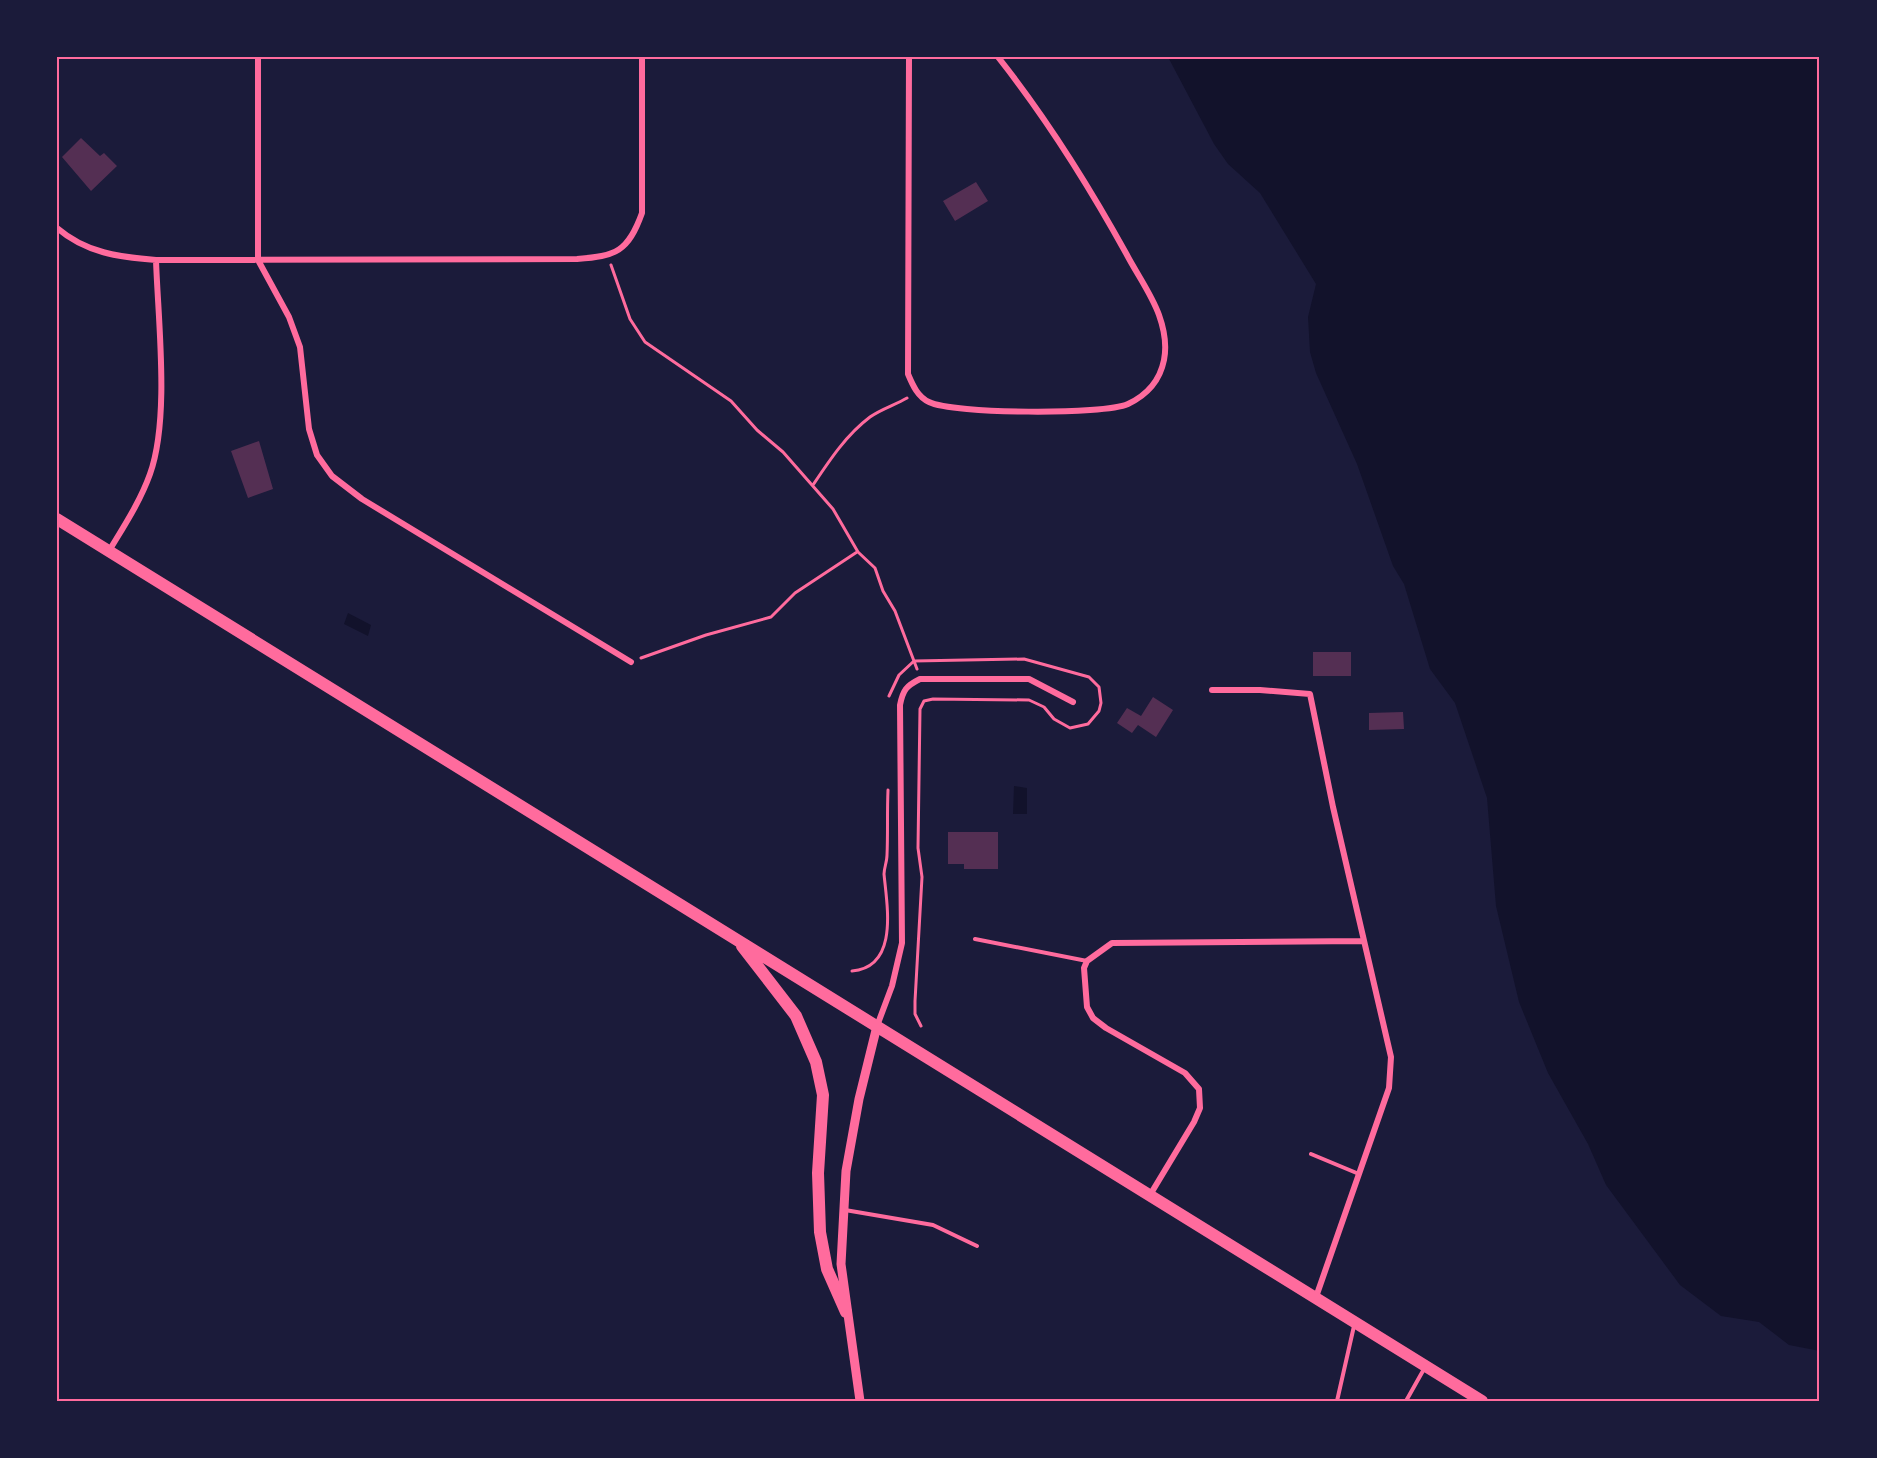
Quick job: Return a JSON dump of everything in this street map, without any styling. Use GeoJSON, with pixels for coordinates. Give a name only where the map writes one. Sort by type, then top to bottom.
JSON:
{"type":"FeatureCollection","features":[{"type":"Feature","properties":{"kind":"main road"},"geometry":{"type":"LineString","coordinates":[[57,519],[1482,1401]]}},
{"type":"Feature","properties":{"kind":"main road"},"geometry":{"type":"LineString","coordinates":[[738,940],[796,1016],[816,1062],[823,1095],[818,1173],[820,1232],[827,1269],[846,1312]]}},
{"type":"Feature","properties":{"kind":"street"},"geometry":{"type":"LineString","coordinates":[[258,57],[258,260],[289,317],[300,347],[309,429],[317,455],[332,476],[370,505],[631,662]]}},
{"type":"Feature","properties":{"kind":"street"},"geometry":{"type":"LineString","coordinates":[[57,228],[73,242],[104,254],[156,260],[608,257],[623,247],[637,228],[642,213],[642,57]]}},
{"type":"Feature","properties":{"kind":"street"},"geometry":{"type":"LineString","coordinates":[[909,57],[908,374],[917,392],[928,402],[966,410],[1103,410],[1127,405],[1146,392],[1158,378],[1164,358],[1165,337],[1159,314],[1095,196],[998,57]]}},
{"type":"Feature","properties":{"kind":"street"},"geometry":{"type":"LineString","coordinates":[[110,551],[134,510],[150,473],[159,420],[156,260]]}},
{"type":"Feature","properties":{"kind":"street"},"geometry":{"type":"LineString","coordinates":[[860,1401],[840,1264],[846,1171],[859,1099],[877,1026],[892,986],[902,943],[900,705],[903,691],[908,685],[920,679],[1029,679],[1073,702]]}},
{"type":"Feature","properties":{"kind":"street"},"geometry":{"type":"LineString","coordinates":[[1212,690],[1260,690],[1310,694],[1391,1057],[1389,1088],[1316,1297]]}},
{"type":"Feature","properties":{"kind":"street"},"geometry":{"type":"LineString","coordinates":[[1150,1195],[1194,1122],[1200,1108],[1199,1089],[1185,1073],[1093,1018],[1087,1007],[1084,968],[1087,961],[1112,943],[1364,941]]}},
{"type":"Feature","properties":{"kind":"lane"},"geometry":{"type":"LineString","coordinates":[[975,939],[1087,961]]}},
{"type":"Feature","properties":{"kind":"lane"},"geometry":{"type":"LineString","coordinates":[[1311,1154],[1359,1174]]}},
{"type":"Feature","properties":{"kind":"lane"},"geometry":{"type":"LineString","coordinates":[[844,1210],[933,1225],[977,1246]]}},
{"type":"Feature","properties":{"kind":"lane"},"geometry":{"type":"LineString","coordinates":[[1337,1401],[1354,1321]]}},
{"type":"Feature","properties":{"kind":"lane"},"geometry":{"type":"LineString","coordinates":[[1407,1401],[1425,1366]]}},
{"type":"Feature","properties":{"kind":"path"},"geometry":{"type":"LineString","coordinates":[[608,257],[630,320],[645,342],[731,401],[813,485],[836,514],[858,552],[875,568],[883,591],[895,610],[920,679]]}},
{"type":"Feature","properties":{"kind":"path"},"geometry":{"type":"LineString","coordinates":[[813,485],[830,460],[857,428],[882,409],[917,392]]}},
{"type":"Feature","properties":{"kind":"path"},"geometry":{"type":"LineString","coordinates":[[631,662],[706,635],[771,617],[795,593],[830,568],[858,552]]}},
{"type":"Feature","properties":{"kind":"path"},"geometry":{"type":"LineString","coordinates":[[889,705],[893,684],[904,669],[914,662],[1035,661],[1089,677],[1099,687],[1101,703],[1099,711],[1088,724],[1070,728],[1054,719],[1044,706],[1029,700],[933,699],[924,701],[920,709],[918,848],[922,877],[915,1001],[915,1014],[921,1026]]}},
{"type":"Feature","properties":{"kind":"path"},"geometry":{"type":"LineString","coordinates":[[852,971],[868,968],[885,948],[887,884],[884,872],[887,859],[888,785]]}},
{"type":"Feature","properties":{"kind":"shaded area"},"geometry":{"type":"Polygon","coordinates":[[[1168,57],[1820,57],[1820,1351],[1789,1345],[1759,1322],[1721,1316],[1680,1285],[1606,1185],[1588,1144],[1548,1073],[1519,1002],[1496,906],[1487,798],[1455,703],[1430,669],[1404,584],[1393,566],[1357,464],[1316,373],[1310,352],[1308,317],[1316,284],[1260,193],[1228,164],[1214,144],[1168,57]]]}},
{"type":"Feature","properties":{"kind":"shaded area"},"geometry":{"type":"Polygon","coordinates":[[[348,613],[371,625],[368,636],[344,624],[348,613]]]}},
{"type":"Feature","properties":{"kind":"shaded area"},"geometry":{"type":"Polygon","coordinates":[[[1014,786],[1027,788],[1027,814],[1013,814],[1014,786]]]}},
{"type":"Feature","properties":{"kind":"building"},"geometry":{"type":"Polygon","coordinates":[[[81,138],[100,156],[104,153],[117,166],[91,191],[62,157],[81,138]]]}},
{"type":"Feature","properties":{"kind":"building"},"geometry":{"type":"Polygon","coordinates":[[[976,182],[988,201],[955,221],[943,201],[976,182]]]}},
{"type":"Feature","properties":{"kind":"building"},"geometry":{"type":"Polygon","coordinates":[[[259,441],[273,489],[248,498],[231,451],[259,441]]]}},
{"type":"Feature","properties":{"kind":"building"},"geometry":{"type":"Polygon","coordinates":[[[1313,652],[1351,652],[1351,676],[1313,676],[1313,652]]]}},
{"type":"Feature","properties":{"kind":"building"},"geometry":{"type":"Polygon","coordinates":[[[1153,697],[1173,710],[1156,737],[1138,725],[1132,733],[1117,723],[1127,708],[1141,716],[1153,697]]]}},
{"type":"Feature","properties":{"kind":"building"},"geometry":{"type":"Polygon","coordinates":[[[1403,712],[1404,729],[1369,730],[1369,713],[1403,712]]]}},
{"type":"Feature","properties":{"kind":"building"},"geometry":{"type":"Polygon","coordinates":[[[948,832],[998,832],[998,869],[964,869],[964,864],[948,864],[948,832]]]}}]}
